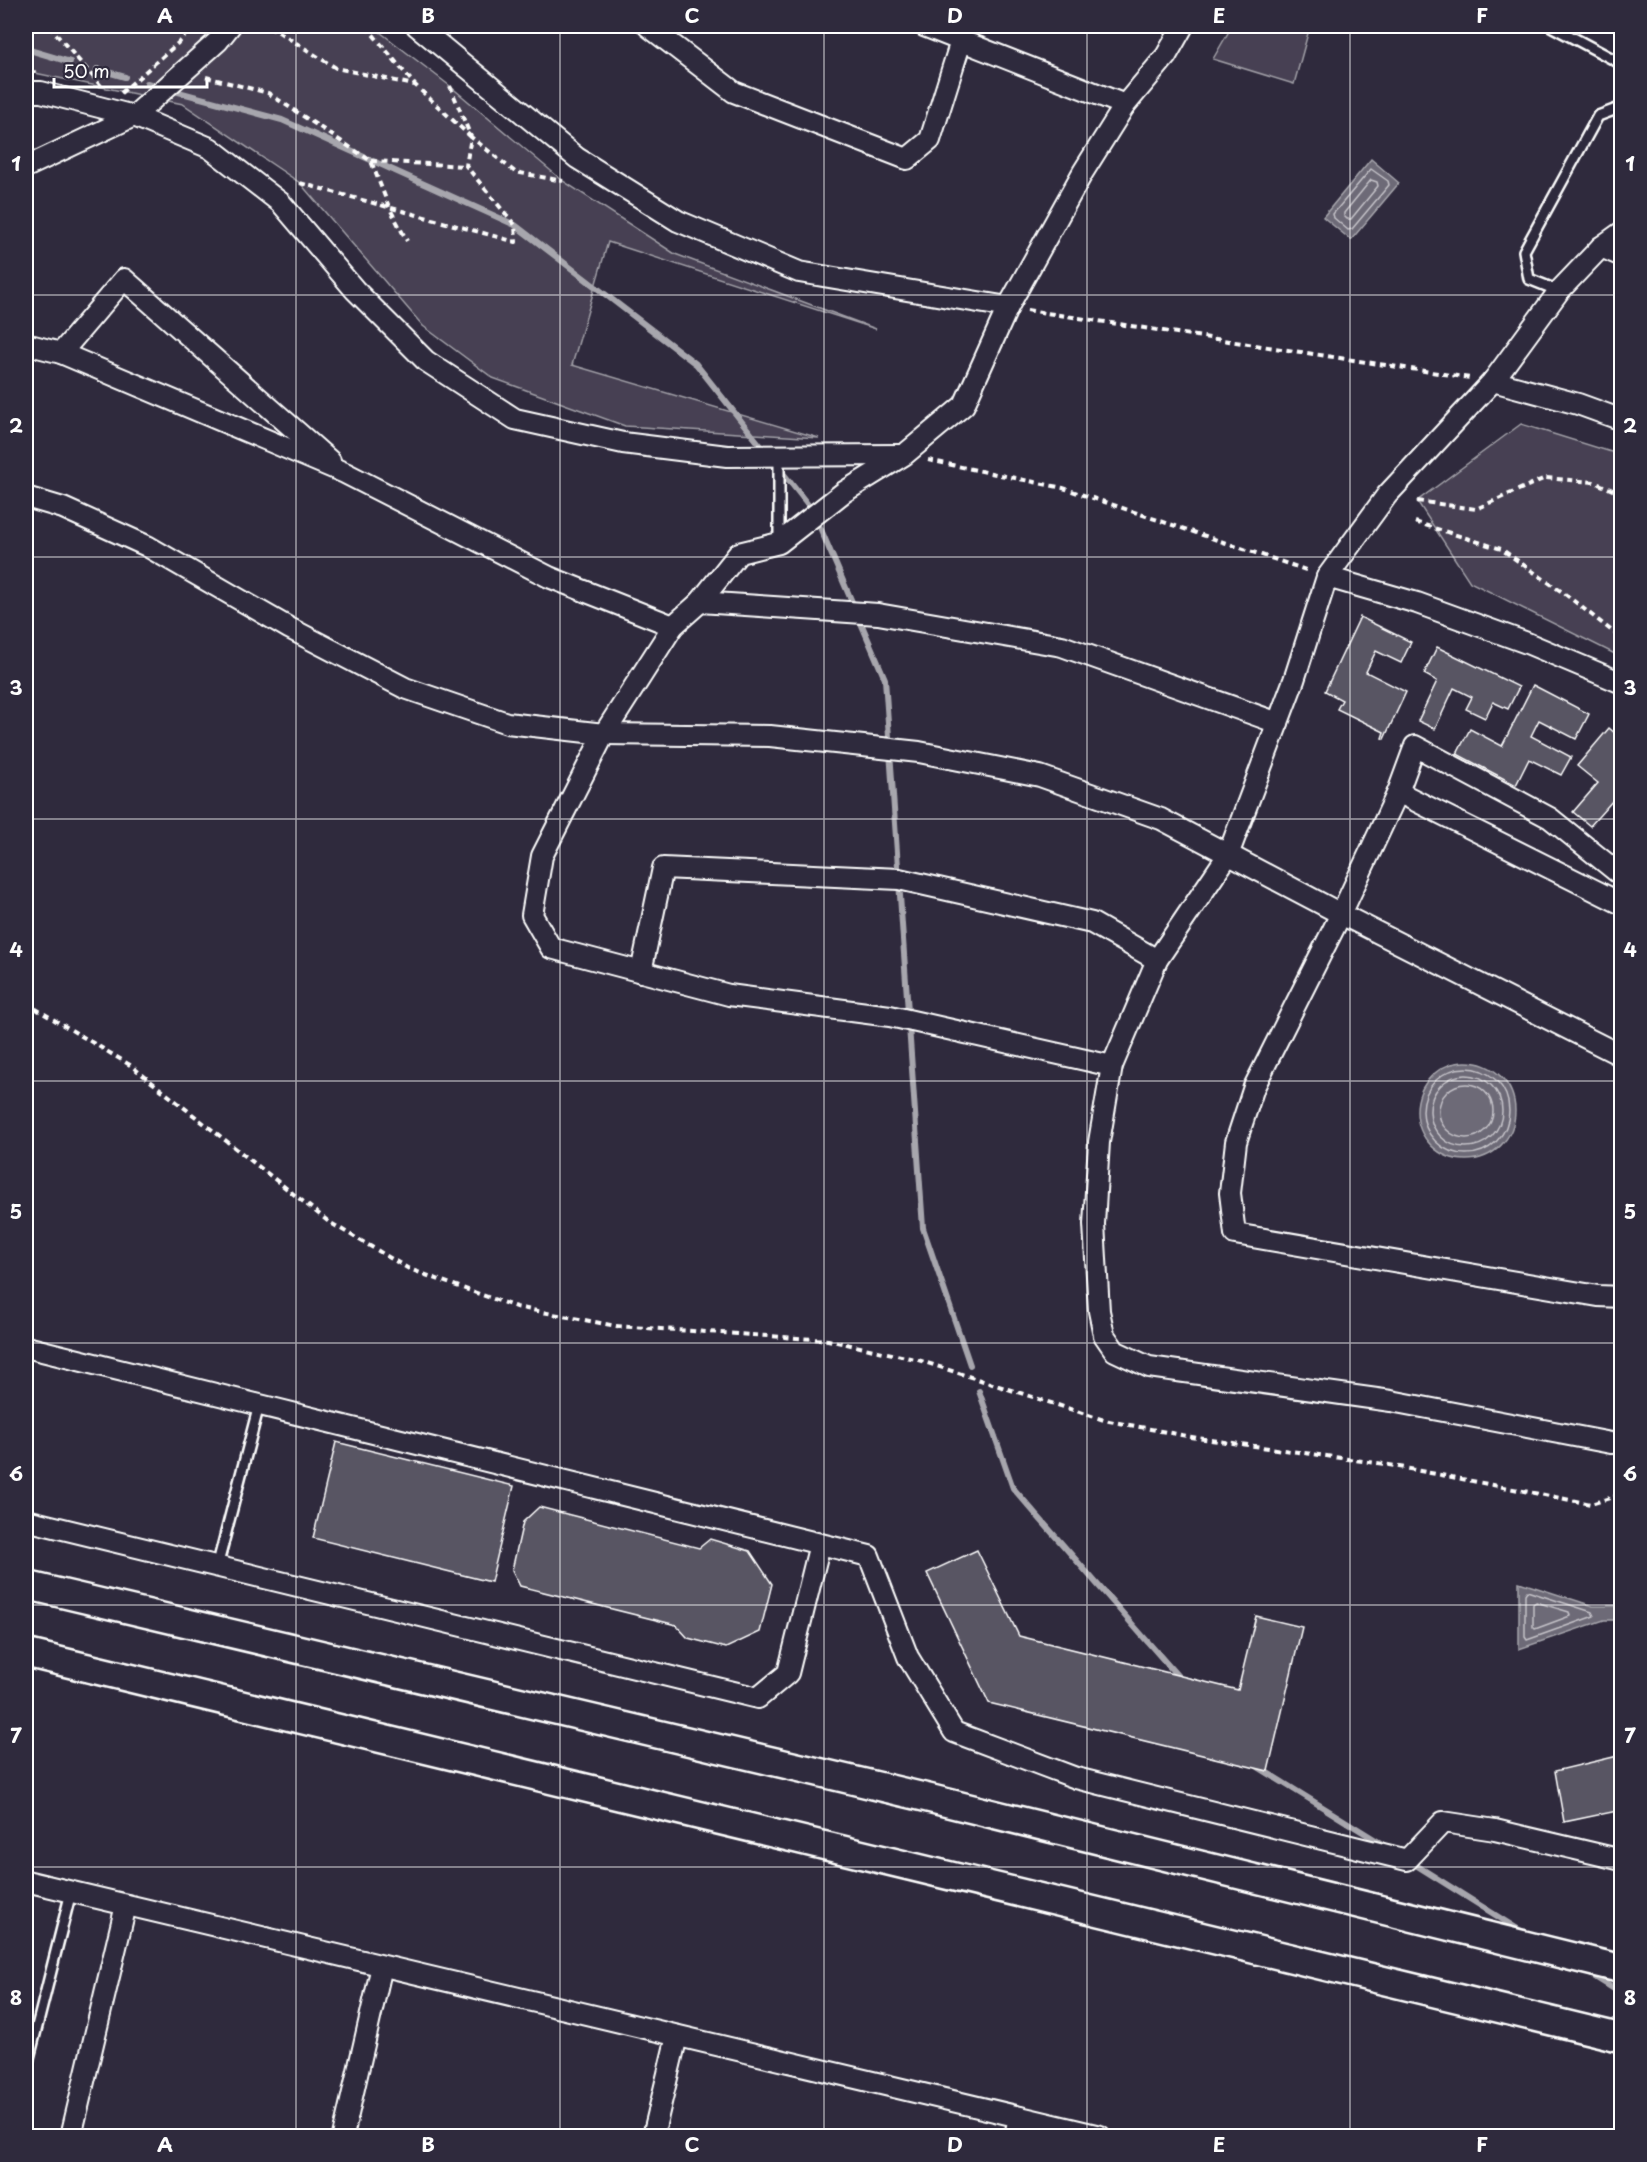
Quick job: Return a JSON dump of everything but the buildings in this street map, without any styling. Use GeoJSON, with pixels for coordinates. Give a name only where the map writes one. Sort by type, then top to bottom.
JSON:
{"type":"FeatureCollection","features":[{"type":"Feature","properties":{"kind":"main road"},"geometry":{"type":"LineString","coordinates":[[26,1585],[928,1798],[1622,1969]]}},
{"type":"Feature","properties":{"kind":"main road"},"geometry":{"type":"LineString","coordinates":[[26,1653],[1622,2038]]}},
{"type":"Feature","properties":{"kind":"street"},"geometry":{"type":"LineString","coordinates":[[26,167],[110,120],[134,116],[218,41],[230,26]]}},
{"type":"Feature","properties":{"kind":"street"},"geometry":{"type":"LineString","coordinates":[[417,26],[577,158],[678,221],[799,272],[1008,308]]}},
{"type":"Feature","properties":{"kind":"street"},"geometry":{"type":"LineString","coordinates":[[648,26],[734,92],[907,159],[930,140],[961,41]]}},
{"type":"Feature","properties":{"kind":"street"},"geometry":{"type":"LineString","coordinates":[[924,26],[1125,105]]}},
{"type":"Feature","properties":{"kind":"street"},"geometry":{"type":"LineString","coordinates":[[1112,1066],[890,1016],[729,995],[551,948],[532,915],[542,856],[604,734],[673,626],[700,602],[739,553],[779,543],[844,492],[904,455],[964,405],[1008,308],[1083,172],[1125,105],[1166,56],[1183,26]]}},
{"type":"Feature","properties":{"kind":"street"},"geometry":{"type":"LineString","coordinates":[[26,92],[41,92],[110,120]]}},
{"type":"Feature","properties":{"kind":"street"},"geometry":{"type":"LineString","coordinates":[[134,116],[210,148],[281,203],[355,290],[426,360],[515,419],[623,443],[727,456],[904,455]]}},
{"type":"Feature","properties":{"kind":"street"},"geometry":{"type":"LineString","coordinates":[[1622,232],[1601,247],[1559,291],[1493,381],[1387,495],[1327,577],[1294,680],[1228,855],[1157,960],[1112,1066],[1099,1142],[1094,1224],[1099,1311],[1104,1335],[1115,1351],[1149,1367],[1391,1401],[1611,1443],[1622,1442]]}},
{"type":"Feature","properties":{"kind":"street"},"geometry":{"type":"LineString","coordinates":[[1601,247],[1622,256]]}},
{"type":"Feature","properties":{"kind":"street"},"geometry":{"type":"LineString","coordinates":[[61,353],[124,279],[345,473]]}},
{"type":"Feature","properties":{"kind":"street"},"geometry":{"type":"LineString","coordinates":[[26,344],[61,353],[345,473],[549,577],[673,626]]}},
{"type":"Feature","properties":{"kind":"street"},"geometry":{"type":"LineString","coordinates":[[1493,381],[1578,404],[1622,420]]}},
{"type":"Feature","properties":{"kind":"street"},"geometry":{"type":"LineString","coordinates":[[26,496],[63,508],[147,546],[289,628],[405,688],[507,723],[604,734],[770,736],[930,754],[1040,776],[1161,819],[1341,914],[1622,1056]]}},
{"type":"Feature","properties":{"kind":"street"},"geometry":{"type":"LineString","coordinates":[[1327,577],[1418,603],[1527,643],[1622,683]]}},
{"type":"Feature","properties":{"kind":"street"},"geometry":{"type":"LineString","coordinates":[[700,602],[878,614],[1062,646],[1278,723]]}},
{"type":"Feature","properties":{"kind":"street"},"geometry":{"type":"LineString","coordinates":[[1622,876],[1551,818],[1415,746],[1398,792],[1341,914],[1254,1087],[1236,1142],[1230,1193],[1235,1234],[1598,1296],[1622,1297]]}},
{"type":"Feature","properties":{"kind":"street"},"geometry":{"type":"LineString","coordinates":[[1398,792],[1622,904]]}},
{"type":"Feature","properties":{"kind":"street"},"geometry":{"type":"LineString","coordinates":[[641,972],[663,868],[899,879],[1092,923],[1157,960]]}},
{"type":"Feature","properties":{"kind":"street"},"geometry":{"type":"LineString","coordinates":[[26,1347],[869,1556],[908,1657],[954,1732],[1076,1778],[1407,1860],[1443,1822],[1495,1830],[1622,1860]]}},
{"type":"Feature","properties":{"kind":"street"},"geometry":{"type":"LineString","coordinates":[[26,1520],[758,1698],[788,1673],[820,1544]]}},
{"type":"Feature","properties":{"kind":"street"},"geometry":{"type":"LineString","coordinates":[[26,1881],[677,2036],[1017,2127],[1100,2136]]}},
{"type":"Feature","properties":{"kind":"street"},"geometry":{"type":"LineString","coordinates":[[71,2136],[126,1905]]}},
{"type":"Feature","properties":{"kind":"street"},"geometry":{"type":"LineString","coordinates":[[343,2136],[382,1966]]}},
{"type":"Feature","properties":{"kind":"street"},"geometry":{"type":"LineString","coordinates":[[653,2136],[677,2036]]}},
{"type":"Feature","properties":{"kind":"lane"},"geometry":{"type":"LineString","coordinates":[[1551,26],[1622,63]]}},
{"type":"Feature","properties":{"kind":"lane"},"geometry":{"type":"LineString","coordinates":[[1559,291],[1529,279],[1524,251],[1598,116],[1622,107]]}},
{"type":"Feature","properties":{"kind":"lane"},"geometry":{"type":"LineString","coordinates":[[779,455],[779,543]]}},
{"type":"Feature","properties":{"kind":"lane"},"geometry":{"type":"LineString","coordinates":[[217,1567],[259,1405]]}},
{"type":"Feature","properties":{"kind":"lane"},"geometry":{"type":"LineString","coordinates":[[26,2070],[71,1892]]}},
{"type":"Feature","properties":{"kind":"path"},"geometry":{"type":"LineString","coordinates":[[49,26],[102,87],[110,120]]}},
{"type":"Feature","properties":{"kind":"path"},"geometry":{"type":"LineString","coordinates":[[110,120],[193,26]]}},
{"type":"Feature","properties":{"kind":"path"},"geometry":{"type":"LineString","coordinates":[[269,26],[336,68],[415,85]]}},
{"type":"Feature","properties":{"kind":"path"},"geometry":{"type":"LineString","coordinates":[[366,26],[415,85],[471,137],[515,172],[563,181]]}},
{"type":"Feature","properties":{"kind":"path"},"geometry":{"type":"LineString","coordinates":[[179,76],[210,77],[268,93],[371,161],[466,166],[515,225],[516,242],[300,183]]}},
{"type":"Feature","properties":{"kind":"path"},"geometry":{"type":"LineString","coordinates":[[450,86],[471,137],[466,166]]}},
{"type":"Feature","properties":{"kind":"path"},"geometry":{"type":"LineString","coordinates":[[371,161],[389,207],[406,241]]}},
{"type":"Feature","properties":{"kind":"path"},"geometry":{"type":"LineString","coordinates":[[1008,308],[1493,381]]}},
{"type":"Feature","properties":{"kind":"path"},"geometry":{"type":"LineString","coordinates":[[904,455],[1063,488],[1327,577]]}},
{"type":"Feature","properties":{"kind":"path"},"geometry":{"type":"LineString","coordinates":[[1417,501],[1476,509],[1545,478],[1594,483],[1622,494]]}},
{"type":"Feature","properties":{"kind":"path"},"geometry":{"type":"LineString","coordinates":[[1415,522],[1501,549],[1565,594],[1622,639]]}},
{"type":"Feature","properties":{"kind":"path"},"geometry":{"type":"LineString","coordinates":[[26,1003],[130,1065],[329,1222],[409,1269],[516,1307],[616,1326],[828,1340],[915,1359],[1104,1420],[1185,1436],[1384,1464],[1591,1504],[1622,1494]]}},
{"type":"Feature","properties":{"kind":"shaded area"},"geometry":{"type":"Polygon","coordinates":[[[26,26],[372,26],[450,86],[563,181],[675,254],[876,329],[608,242],[572,365],[819,438],[625,426],[493,378],[423,326],[300,183],[183,104],[35,73],[26,74],[26,26]]]}},
{"type":"Feature","properties":{"kind":"shaded area"},"geometry":{"type":"Polygon","coordinates":[[[1232,26],[1310,26],[1294,84],[1213,59],[1232,26]]]}},
{"type":"Feature","properties":{"kind":"shaded area"},"geometry":{"type":"Polygon","coordinates":[[[1521,424],[1621,455],[1621,657],[1470,582],[1417,501],[1521,424]]]}},
{"type":"Feature","properties":{"kind":"water"},"geometry":{"type":"Polygon","coordinates":[[[1371,159],[1399,183],[1351,240],[1323,217],[1371,159]]]}},
{"type":"Feature","properties":{"kind":"water"},"geometry":{"type":"Polygon","coordinates":[[[1456,1062],[1476,1062],[1501,1076],[1512,1092],[1515,1111],[1512,1130],[1501,1146],[1476,1160],[1456,1160],[1439,1152],[1425,1138],[1417,1121],[1417,1101],[1425,1084],[1439,1070],[1456,1062]]]}},
{"type":"Feature","properties":{"kind":"water"},"geometry":{"type":"Polygon","coordinates":[[[1519,1582],[1593,1606],[1621,1606],[1621,1620],[1604,1620],[1519,1649],[1519,1582]]]}},
{"type":"Feature","properties":{"kind":"waterway"},"geometry":{"type":"LineString","coordinates":[[26,49],[70,62]]}},
{"type":"Feature","properties":{"kind":"waterway"},"geometry":{"type":"LineString","coordinates":[[97,69],[125,77]]}},
{"type":"Feature","properties":{"kind":"waterway"},"geometry":{"type":"LineString","coordinates":[[147,83],[161,87]]}},
{"type":"Feature","properties":{"kind":"waterway"},"geometry":{"type":"LineString","coordinates":[[171,90],[282,120],[515,225],[696,364],[765,451]]}},
{"type":"Feature","properties":{"kind":"waterway"},"geometry":{"type":"LineString","coordinates":[[779,468],[813,511],[885,679],[923,1228],[970,1365]]}},
{"type":"Feature","properties":{"kind":"waterway"},"geometry":{"type":"LineString","coordinates":[[979,1391],[1013,1488],[1182,1681]]}},
{"type":"Feature","properties":{"kind":"waterway"},"geometry":{"type":"LineString","coordinates":[[1258,1767],[1387,1847]]}},
{"type":"Feature","properties":{"kind":"waterway"},"geometry":{"type":"LineString","coordinates":[[1411,1862],[1524,1933]]}},
{"type":"Feature","properties":{"kind":"waterway"},"geometry":{"type":"LineString","coordinates":[[1587,1972],[1622,1994]]}}]}
